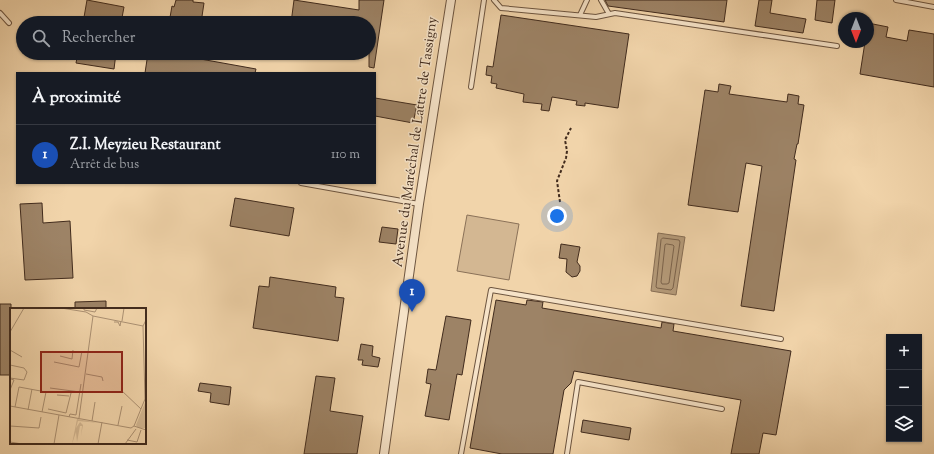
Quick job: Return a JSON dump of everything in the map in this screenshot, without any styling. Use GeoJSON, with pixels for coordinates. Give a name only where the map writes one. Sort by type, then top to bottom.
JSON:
{"type":"FeatureCollection","features":[{"type":"Feature","properties":{"kind":"street","name":"Avenue du Maréchal de Lattre de Tassigny"},"geometry":{"type":"LineString","coordinates":[[384,454],[419,204],[451,0]]}},
{"type":"Feature","properties":{"kind":"lane"},"geometry":{"type":"LineString","coordinates":[[471,87],[484,0]]}},
{"type":"Feature","properties":{"kind":"lane"},"geometry":{"type":"LineString","coordinates":[[494,0],[502,8],[596,17],[615,13],[837,46]]}},
{"type":"Feature","properties":{"kind":"lane"},"geometry":{"type":"LineString","coordinates":[[580,15],[587,0]]}},
{"type":"Feature","properties":{"kind":"lane"},"geometry":{"type":"LineString","coordinates":[[601,0],[609,14]]}},
{"type":"Feature","properties":{"kind":"lane"},"geometry":{"type":"LineString","coordinates":[[896,0],[934,7]]}},
{"type":"Feature","properties":{"kind":"lane"},"geometry":{"type":"LineString","coordinates":[[0,13],[9,23]]}},
{"type":"Feature","properties":{"kind":"lane"},"geometry":{"type":"LineString","coordinates":[[307,184],[419,204]]}},
{"type":"Feature","properties":{"kind":"lane"},"geometry":{"type":"LineString","coordinates":[[461,454],[491,290],[781,339]]}},
{"type":"Feature","properties":{"kind":"lane"},"geometry":{"type":"LineString","coordinates":[[567,454],[578,382],[722,409]]}},
{"type":"Feature","properties":{"kind":"path"},"geometry":{"type":"LineString","coordinates":[[560,202],[557,181],[566,158],[567,151],[565,140],[571,128]]}},
{"type":"Feature","properties":{"kind":"shaded area"},"geometry":{"type":"Polygon","coordinates":[[[467,215],[519,224],[509,280],[457,271],[467,215]]]}},
{"type":"Feature","properties":{"kind":"water"},"geometry":{"type":"Polygon","coordinates":[[[658,233],[685,237],[676,295],[651,291],[658,233]]]}},
{"type":"Feature","properties":{"kind":"building"},"geometry":{"type":"Polygon","coordinates":[[[87,0],[124,7],[122,16],[84,16],[87,0]]]}},
{"type":"Feature","properties":{"kind":"building"},"geometry":{"type":"Polygon","coordinates":[[[176,0],[193,0],[193,2],[204,3],[202,16],[170,16],[172,6],[174,7],[176,0]]]}},
{"type":"Feature","properties":{"kind":"building"},"geometry":{"type":"Polygon","coordinates":[[[294,0],[359,10],[359,0],[384,0],[376,54],[376,16],[292,16],[294,0]]]}},
{"type":"Feature","properties":{"kind":"building"},"geometry":{"type":"Polygon","coordinates":[[[605,0],[727,0],[724,22],[608,6],[605,0]]]}},
{"type":"Feature","properties":{"kind":"building"},"geometry":{"type":"Polygon","coordinates":[[[759,0],[772,0],[770,13],[806,19],[803,33],[755,26],[759,0]]]}},
{"type":"Feature","properties":{"kind":"building"},"geometry":{"type":"Polygon","coordinates":[[[817,0],[835,0],[832,23],[815,20],[817,0]]]}},
{"type":"Feature","properties":{"kind":"building"},"geometry":{"type":"Polygon","coordinates":[[[501,15],[629,34],[618,108],[585,103],[585,106],[576,105],[577,101],[552,97],[549,111],[541,110],[542,104],[523,102],[524,94],[496,88],[497,84],[491,83],[492,76],[486,75],[487,66],[493,67],[501,15]]]}},
{"type":"Feature","properties":{"kind":"building"},"geometry":{"type":"Polygon","coordinates":[[[874,24],[888,27],[886,37],[907,41],[909,30],[934,34],[934,87],[860,74],[864,48],[874,48],[874,24]]]}},
{"type":"Feature","properties":{"kind":"building"},"geometry":{"type":"Polygon","coordinates":[[[77,60],[115,60],[114,69],[76,63],[77,60]]]}},
{"type":"Feature","properties":{"kind":"building"},"geometry":{"type":"Polygon","coordinates":[[[147,60],[206,60],[256,69],[255,72],[145,72],[147,60]]]}},
{"type":"Feature","properties":{"kind":"building"},"geometry":{"type":"Polygon","coordinates":[[[369,60],[375,60],[374,68],[369,67],[369,60]]]}},
{"type":"Feature","properties":{"kind":"building"},"geometry":{"type":"Polygon","coordinates":[[[719,84],[731,86],[729,94],[787,102],[788,94],[799,96],[798,104],[804,105],[798,144],[794,159],[796,160],[774,311],[741,306],[762,166],[746,163],[738,212],[688,205],[705,90],[718,92],[719,84]]]}},
{"type":"Feature","properties":{"kind":"building"},"geometry":{"type":"Polygon","coordinates":[[[376,98],[417,105],[413,123],[376,116],[376,98]]]}},
{"type":"Feature","properties":{"kind":"building"},"geometry":{"type":"Polygon","coordinates":[[[235,198],[294,208],[289,236],[230,226],[235,198]]]}},
{"type":"Feature","properties":{"kind":"building"},"geometry":{"type":"Polygon","coordinates":[[[42,203],[43,223],[70,221],[73,278],[25,280],[20,204],[42,203]]]}},
{"type":"Feature","properties":{"kind":"building"},"geometry":{"type":"Polygon","coordinates":[[[382,227],[398,229],[396,244],[379,242],[382,227]]]}},
{"type":"Feature","properties":{"kind":"building"},"geometry":{"type":"Polygon","coordinates":[[[561,244],[580,247],[577,262],[580,266],[580,271],[577,276],[572,277],[566,272],[567,259],[559,258],[561,244]]]}},
{"type":"Feature","properties":{"kind":"building"},"geometry":{"type":"Polygon","coordinates":[[[270,277],[336,287],[335,297],[344,298],[338,341],[253,328],[259,286],[269,287],[270,277]]]}},
{"type":"Feature","properties":{"kind":"building"},"geometry":{"type":"Polygon","coordinates":[[[496,300],[526,305],[527,300],[543,302],[542,308],[661,328],[662,322],[674,324],[673,331],[791,351],[776,435],[763,433],[759,454],[731,454],[741,400],[574,371],[571,383],[564,390],[553,454],[502,454],[470,448],[496,300]]]}},
{"type":"Feature","properties":{"kind":"building"},"geometry":{"type":"Polygon","coordinates":[[[106,301],[106,308],[75,308],[75,302],[106,301]]]}},
{"type":"Feature","properties":{"kind":"building"},"geometry":{"type":"Polygon","coordinates":[[[0,304],[11,304],[10,375],[0,375],[0,304]]]}},
{"type":"Feature","properties":{"kind":"building"},"geometry":{"type":"Polygon","coordinates":[[[446,316],[471,320],[462,375],[457,374],[449,420],[425,416],[431,384],[426,383],[428,369],[436,370],[446,316]]]}},
{"type":"Feature","properties":{"kind":"building"},"geometry":{"type":"Polygon","coordinates":[[[361,344],[373,346],[372,356],[380,358],[378,367],[362,365],[363,360],[358,360],[361,344]]]}},
{"type":"Feature","properties":{"kind":"building"},"geometry":{"type":"Polygon","coordinates":[[[316,376],[335,378],[330,411],[363,416],[357,454],[304,454],[316,376]]]}},
{"type":"Feature","properties":{"kind":"building"},"geometry":{"type":"Polygon","coordinates":[[[200,383],[231,387],[229,405],[210,402],[211,393],[198,391],[200,383]]]}},
{"type":"Feature","properties":{"kind":"building"},"geometry":{"type":"Polygon","coordinates":[[[583,420],[631,428],[629,440],[581,432],[583,420]]]}},
{"type":"Feature","properties":{"kind":"place","name":"Z.I. Meyzieu Restaurant"},"geometry":{"type":"Point","coordinates":[412,312]}}]}
